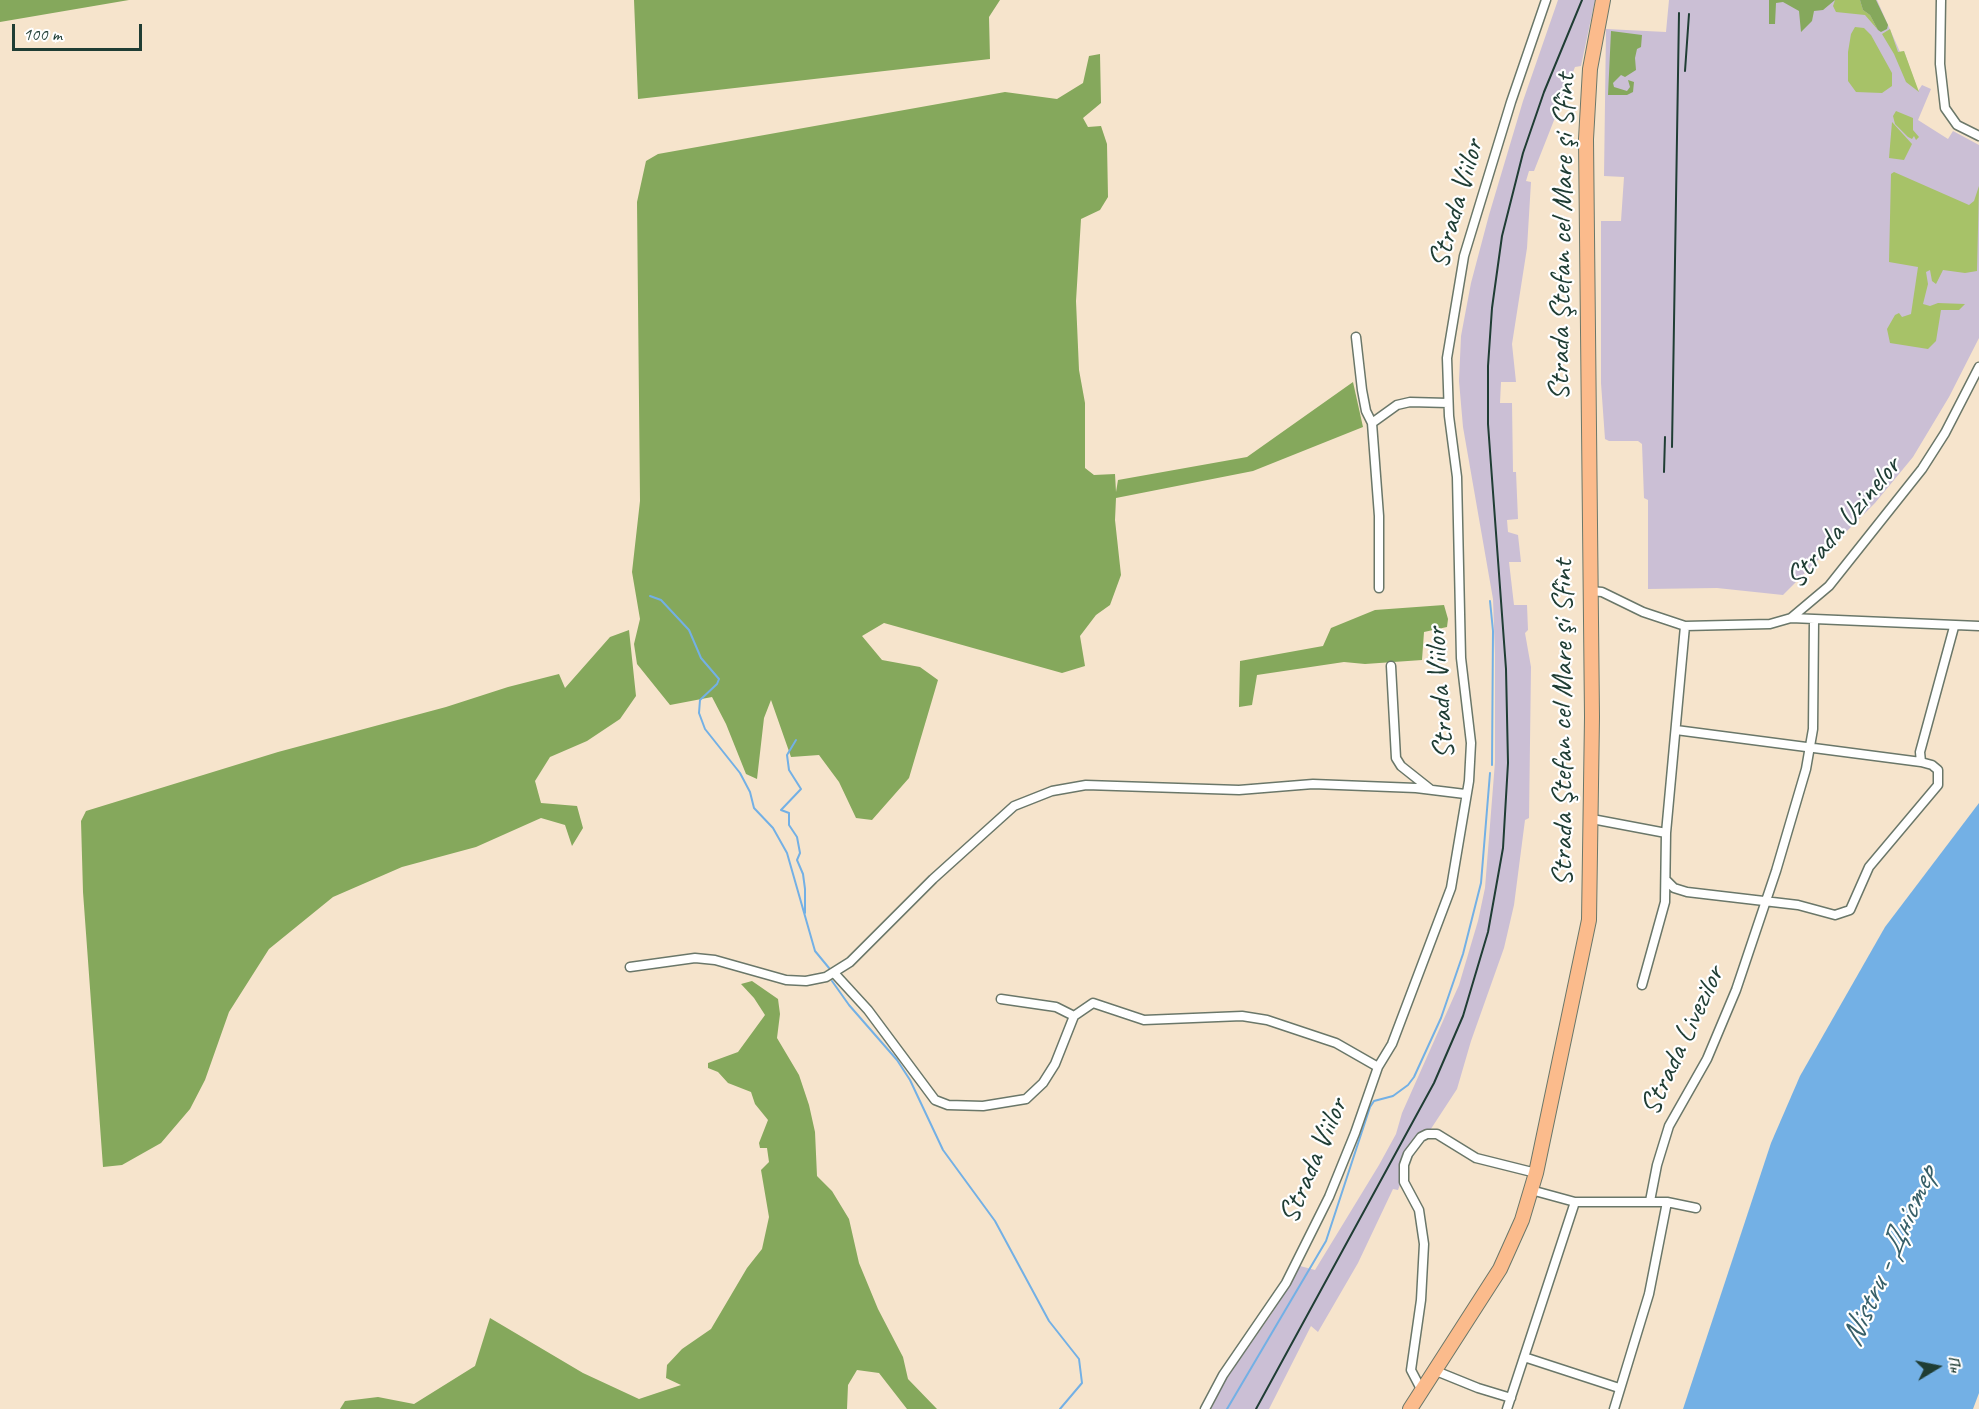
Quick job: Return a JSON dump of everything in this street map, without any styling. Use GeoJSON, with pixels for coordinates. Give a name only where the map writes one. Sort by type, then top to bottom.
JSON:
{"type":"FeatureCollection","features":[{"type":"Feature","properties":{"kind":"main road","name":"Strada Ştefan cel Mare şi Sfînt"},"geometry":{"type":"LineString","coordinates":[[1410,1409],[1500,1269],[1532,1190],[1585,948],[1591,898],[1592,819],[1586,139],[1590,69],[1603,0]]}},
{"type":"Feature","properties":{"kind":"street","name":"Strada Viilor"},"geometry":{"type":"LineString","coordinates":[[1205,1409],[1223,1375],[1286,1283],[1341,1170],[1378,1067],[1392,1044],[1445,909],[1458,852],[1471,766],[1471,743],[1461,658],[1457,477],[1448,403],[1447,358],[1464,256],[1511,102],[1546,0]]}},
{"type":"Feature","properties":{"kind":"street"},"geometry":{"type":"LineString","coordinates":[[1941,0],[1940,64],[1946,108],[1957,125],[1979,136]]}},
{"type":"Feature","properties":{"kind":"street"},"geometry":{"type":"LineString","coordinates":[[1356,337],[1362,390],[1366,411],[1372,423],[1379,516],[1379,588]]}},
{"type":"Feature","properties":{"kind":"street","name":"Strada Uzinelor"},"geometry":{"type":"LineString","coordinates":[[1590,591],[1602,592],[1643,612],[1685,626],[1770,624],[1791,618],[1829,586],[1922,469],[1945,433],[1979,367]]}},
{"type":"Feature","properties":{"kind":"street"},"geometry":{"type":"LineString","coordinates":[[1372,423],[1397,405],[1410,402],[1448,403]]}},
{"type":"Feature","properties":{"kind":"street"},"geometry":{"type":"LineString","coordinates":[[1791,618],[1814,621],[1897,622],[1979,627]]}},
{"type":"Feature","properties":{"kind":"street","name":"Strada Livezilor"},"geometry":{"type":"LineString","coordinates":[[1650,1201],[1657,1165],[1669,1126],[1712,1047],[1736,990],[1776,871],[1810,746],[1813,718],[1814,621]]}},
{"type":"Feature","properties":{"kind":"street"},"geometry":{"type":"LineString","coordinates":[[1642,985],[1657,938],[1667,881],[1666,833],[1685,626]]}},
{"type":"Feature","properties":{"kind":"street"},"geometry":{"type":"LineString","coordinates":[[1921,762],[1920,752],[1954,627]]}},
{"type":"Feature","properties":{"kind":"street","name":"Strada Viilor"},"geometry":{"type":"LineString","coordinates":[[1391,666],[1396,758],[1401,766],[1430,790]]}},
{"type":"Feature","properties":{"kind":"street"},"geometry":{"type":"LineString","coordinates":[[1667,881],[1674,888],[1687,891],[1798,905],[1835,915],[1845,914],[1853,905],[1869,867],[1938,785],[1938,770],[1932,765],[1921,762],[1676,730]]}},
{"type":"Feature","properties":{"kind":"street"},"geometry":{"type":"LineString","coordinates":[[630,967],[695,958],[715,960],[786,980],[815,980],[835,974],[1014,806],[1052,791],[1086,786],[1239,790],[1313,784],[1465,794]]}},
{"type":"Feature","properties":{"kind":"street"},"geometry":{"type":"LineString","coordinates":[[1592,819],[1666,833]]}},
{"type":"Feature","properties":{"kind":"street"},"geometry":{"type":"LineString","coordinates":[[835,974],[868,1010],[935,1100],[948,1105],[983,1106],[1026,1099],[1043,1083],[1055,1064],[1074,1016],[1093,1003],[1144,1020],[1257,1018],[1336,1043],[1378,1067]]}},
{"type":"Feature","properties":{"kind":"street"},"geometry":{"type":"LineString","coordinates":[[1001,999],[1056,1007],[1074,1016]]}},
{"type":"Feature","properties":{"kind":"street"},"geometry":{"type":"LineString","coordinates":[[1422,1391],[1411,1370],[1421,1300],[1423,1233],[1417,1204],[1405,1188],[1404,1165],[1412,1146],[1427,1134],[1440,1135],[1476,1158],[1536,1173]]}},
{"type":"Feature","properties":{"kind":"street"},"geometry":{"type":"LineString","coordinates":[[1532,1190],[1575,1202],[1650,1201],[1696,1208]]}},
{"type":"Feature","properties":{"kind":"street"},"geometry":{"type":"LineString","coordinates":[[1507,1409],[1575,1202]]}},
{"type":"Feature","properties":{"kind":"street"},"geometry":{"type":"LineString","coordinates":[[1614,1409],[1654,1274],[1667,1202]]}},
{"type":"Feature","properties":{"kind":"street"},"geometry":{"type":"LineString","coordinates":[[1524,1357],[1620,1388]]}},
{"type":"Feature","properties":{"kind":"street"},"geometry":{"type":"LineString","coordinates":[[1436,1371],[1511,1398]]}},
{"type":"Feature","properties":{"kind":"shaded area"},"geometry":{"type":"Polygon","coordinates":[[[1558,0],[1595,0],[1581,66],[1575,67],[1534,171],[1529,171],[1526,181],[1531,182],[1527,248],[1512,344],[1516,382],[1501,382],[1500,403],[1512,403],[1513,472],[1516,472],[1518,519],[1507,520],[1508,532],[1518,535],[1521,562],[1509,562],[1514,605],[1527,605],[1528,630],[1525,633],[1531,667],[1529,818],[1525,820],[1514,905],[1504,948],[1471,1041],[1457,1089],[1408,1164],[1398,1190],[1393,1189],[1358,1263],[1318,1332],[1311,1326],[1269,1409],[1211,1409],[1224,1382],[1272,1313],[1300,1266],[1315,1270],[1396,1134],[1402,1113],[1459,985],[1478,921],[1485,888],[1495,762],[1495,654],[1493,599],[1463,427],[1459,381],[1461,336],[1471,283],[1489,215],[1523,101],[1558,0]]]}},
{"type":"Feature","properties":{"kind":"shaded area"},"geometry":{"type":"Polygon","coordinates":[[[1669,0],[1877,0],[1900,52],[1904,51],[1918,91],[1922,85],[1931,89],[1918,120],[1948,139],[1953,131],[1979,145],[1979,338],[1949,397],[1913,457],[1875,503],[1783,595],[1717,588],[1648,589],[1648,500],[1644,498],[1642,444],[1638,441],[1605,439],[1601,383],[1601,221],[1621,221],[1624,177],[1604,176],[1606,29],[1666,32],[1669,0]]]}},
{"type":"Feature","properties":{"kind":"green space"},"geometry":{"type":"Polygon","coordinates":[[[0,0],[129,0],[0,22],[0,0]]]}},
{"type":"Feature","properties":{"kind":"green space"},"geometry":{"type":"Polygon","coordinates":[[[634,0],[1000,0],[989,17],[990,59],[638,99],[634,0]]]}},
{"type":"Feature","properties":{"kind":"green space"},"geometry":{"type":"Polygon","coordinates":[[[1769,0],[1835,0],[1823,10],[1814,11],[1812,21],[1801,32],[1799,11],[1783,2],[1776,3],[1775,24],[1769,24],[1769,0]]]}},
{"type":"Feature","properties":{"kind":"green space"},"geometry":{"type":"Polygon","coordinates":[[[1835,0],[1860,0],[1863,10],[1870,15],[1878,30],[1865,15],[1836,12],[1833,6],[1835,0]]]}},
{"type":"Feature","properties":{"kind":"green space"},"geometry":{"type":"Polygon","coordinates":[[[1860,0],[1876,0],[1888,25],[1887,29],[1881,32],[1878,30],[1870,15],[1863,10],[1860,0]]]}},
{"type":"Feature","properties":{"kind":"green space"},"geometry":{"type":"Polygon","coordinates":[[[1855,27],[1864,28],[1871,35],[1892,73],[1892,86],[1882,93],[1856,92],[1848,81],[1848,52],[1851,34],[1855,27]]]}},
{"type":"Feature","properties":{"kind":"green space"},"geometry":{"type":"Polygon","coordinates":[[[1890,29],[1898,52],[1904,51],[1919,92],[1906,82],[1882,34],[1890,29]]]}},
{"type":"Feature","properties":{"kind":"green space"},"geometry":{"type":"Polygon","coordinates":[[[1611,31],[1642,35],[1641,47],[1637,49],[1635,58],[1636,70],[1625,77],[1621,75],[1613,83],[1614,87],[1627,91],[1630,87],[1628,80],[1634,82],[1633,92],[1627,95],[1608,95],[1611,31]]]}},
{"type":"Feature","properties":{"kind":"green space"},"geometry":{"type":"Polygon","coordinates":[[[1100,54],[1101,103],[1083,118],[1088,127],[1101,126],[1107,144],[1108,197],[1100,210],[1081,219],[1076,301],[1079,370],[1085,403],[1085,468],[1094,475],[1115,474],[1116,492],[1118,480],[1247,457],[1353,382],[1363,427],[1253,471],[1116,498],[1115,520],[1121,575],[1110,605],[1096,615],[1080,636],[1085,666],[1062,673],[884,623],[862,636],[882,660],[920,667],[938,680],[909,778],[872,820],[856,818],[839,782],[819,755],[791,757],[771,700],[764,718],[757,779],[746,774],[726,724],[712,697],[670,705],[637,664],[634,644],[640,619],[632,572],[640,501],[637,202],[646,161],[658,154],[1005,92],[1057,99],[1083,83],[1089,56],[1100,54]]]}},
{"type":"Feature","properties":{"kind":"green space"},"geometry":{"type":"Polygon","coordinates":[[[1896,111],[1913,118],[1913,130],[1919,137],[1916,140],[1914,136],[1912,139],[1908,137],[1895,124],[1893,116],[1896,111]]]}},
{"type":"Feature","properties":{"kind":"green space"},"geometry":{"type":"Polygon","coordinates":[[[1892,122],[1912,144],[1904,160],[1889,158],[1892,122]]]}},
{"type":"Feature","properties":{"kind":"green space"},"geometry":{"type":"Polygon","coordinates":[[[1894,172],[1969,205],[1974,201],[1979,186],[1977,271],[1965,273],[1943,270],[1936,284],[1932,281],[1930,270],[1926,272],[1928,284],[1923,304],[1930,306],[1938,303],[1965,304],[1959,310],[1941,310],[1936,341],[1928,349],[1890,343],[1887,329],[1895,315],[1899,313],[1902,317],[1911,314],[1918,267],[1889,262],[1891,174],[1894,172]]]}},
{"type":"Feature","properties":{"kind":"green space"},"geometry":{"type":"Polygon","coordinates":[[[1444,605],[1448,619],[1447,627],[1424,632],[1422,660],[1365,664],[1344,662],[1257,675],[1252,705],[1239,707],[1240,661],[1323,646],[1331,628],[1375,610],[1444,605]]]}},
{"type":"Feature","properties":{"kind":"green space"},"geometry":{"type":"Polygon","coordinates":[[[629,630],[636,696],[620,719],[587,741],[550,757],[535,781],[541,803],[577,806],[583,828],[572,846],[565,825],[541,818],[476,847],[402,867],[333,897],[269,949],[229,1012],[205,1080],[190,1109],[161,1143],[122,1165],[103,1167],[83,892],[81,821],[86,811],[278,752],[446,707],[508,687],[559,674],[565,688],[610,637],[629,630]]]}},
{"type":"Feature","properties":{"kind":"green space"},"geometry":{"type":"Polygon","coordinates":[[[752,981],[778,999],[780,1014],[777,1038],[799,1075],[809,1105],[815,1132],[817,1176],[832,1191],[849,1219],[859,1263],[878,1309],[903,1357],[908,1379],[937,1409],[907,1409],[879,1373],[857,1370],[848,1385],[847,1409],[340,1409],[345,1401],[378,1397],[414,1404],[475,1366],[490,1318],[583,1373],[639,1399],[681,1385],[666,1378],[667,1365],[682,1349],[711,1329],[747,1268],[762,1249],[769,1217],[761,1170],[769,1162],[767,1148],[760,1148],[759,1143],[768,1120],[755,1104],[751,1092],[728,1083],[718,1072],[708,1068],[708,1063],[738,1052],[765,1015],[741,984],[752,981]]]}},
{"type":"Feature","properties":{"kind":"water","name":"Nistru - Дністер"},"geometry":{"type":"Polygon","coordinates":[[[1979,803],[1979,1393],[1973,1409],[1683,1409],[1771,1143],[1800,1076],[1885,927],[1979,803]]]}},
{"type":"Feature","properties":{"kind":"waterway"},"geometry":{"type":"LineString","coordinates":[[650,596],[661,600],[689,630],[701,658],[719,679],[717,684],[700,700],[699,713],[705,729],[740,773],[750,792],[754,808],[773,828],[787,853],[815,951],[829,968]]}},
{"type":"Feature","properties":{"kind":"waterway"},"geometry":{"type":"LineString","coordinates":[[1490,601],[1493,631],[1492,765]]}},
{"type":"Feature","properties":{"kind":"waterway"},"geometry":{"type":"LineString","coordinates":[[796,740],[787,755],[789,770],[801,789],[781,810],[789,813],[789,825],[797,837],[800,853],[797,860],[803,874],[805,889],[805,913]]}},
{"type":"Feature","properties":{"kind":"waterway"},"geometry":{"type":"LineString","coordinates":[[1227,1409],[1326,1241],[1370,1107],[1374,1101],[1393,1096],[1408,1085],[1414,1077],[1441,1018],[1463,954],[1481,883],[1490,773]]}},
{"type":"Feature","properties":{"kind":"waterway"},"geometry":{"type":"LineString","coordinates":[[832,981],[849,1005],[897,1060],[910,1080],[943,1150],[995,1221],[1049,1321],[1079,1359],[1082,1383],[1060,1409]]}},
{"type":"Feature","properties":{"kind":"railway"},"geometry":{"type":"LineString","coordinates":[[1256,1409],[1434,1083],[1463,1016],[1488,932],[1503,848],[1508,763],[1506,669],[1488,424],[1488,366],[1492,308],[1502,236],[1523,153],[1544,92],[1582,0]]}},
{"type":"Feature","properties":{"kind":"railway"},"geometry":{"type":"LineString","coordinates":[[1672,447],[1679,13]]}},
{"type":"Feature","properties":{"kind":"railway"},"geometry":{"type":"LineString","coordinates":[[1685,71],[1689,14]]}},
{"type":"Feature","properties":{"kind":"railway"},"geometry":{"type":"LineString","coordinates":[[1664,472],[1665,437]]}}]}
